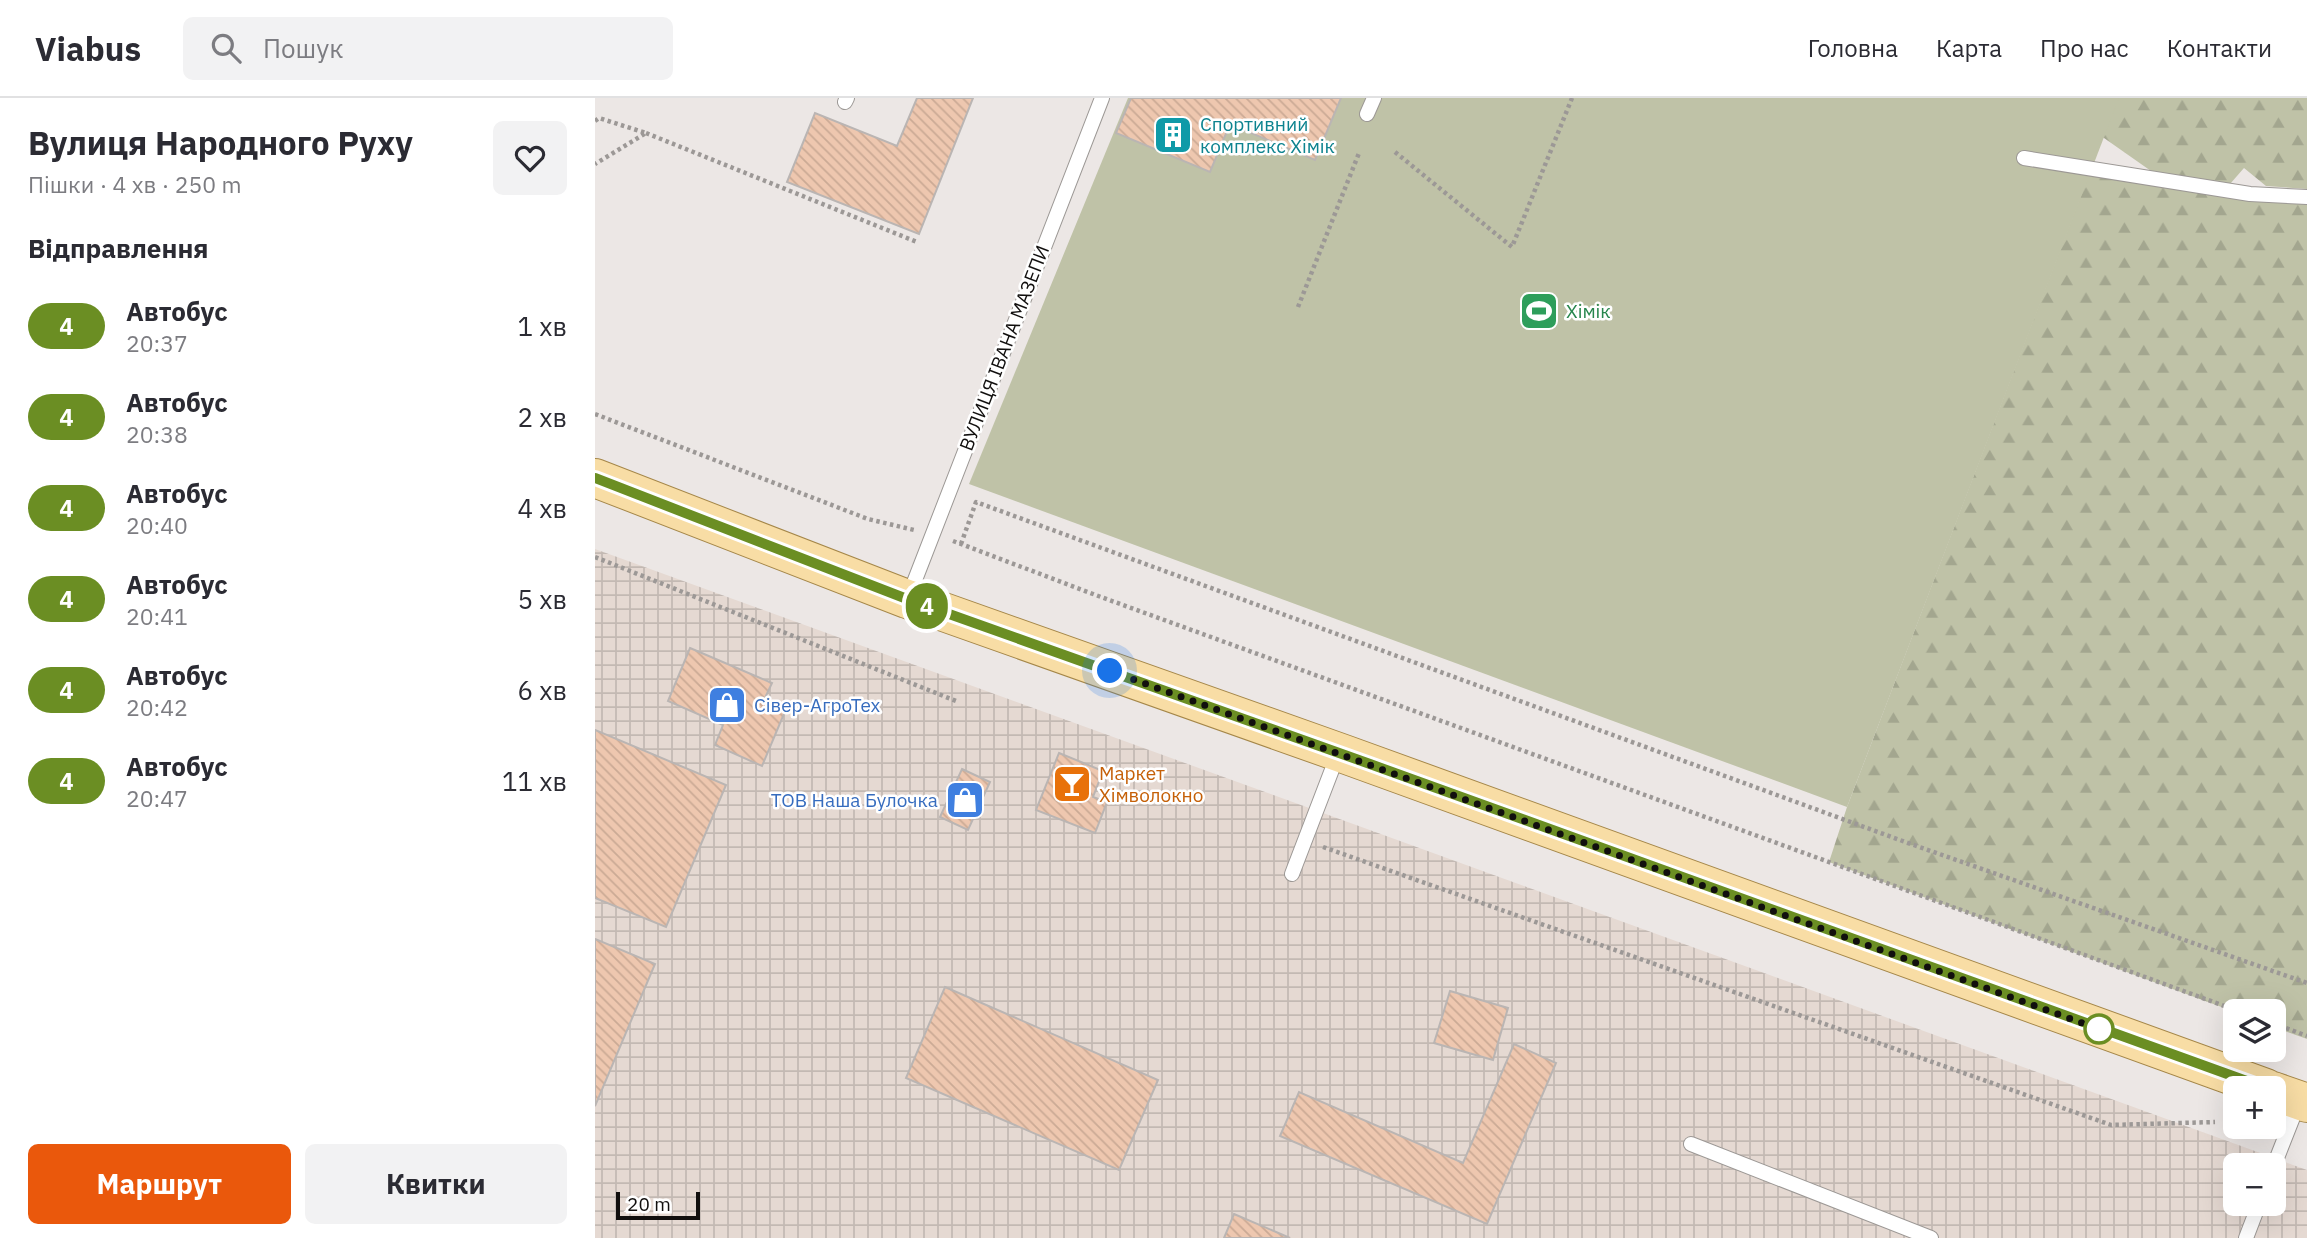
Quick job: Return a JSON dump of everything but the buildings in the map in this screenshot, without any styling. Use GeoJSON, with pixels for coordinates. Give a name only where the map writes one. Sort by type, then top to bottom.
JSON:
{"type":"FeatureCollection","features":[{"type":"Feature","properties":{"kind":"main road"},"geometry":{"type":"LineString","coordinates":[[595,478],[907,599],[2287,1096]]}},
{"type":"Feature","properties":{"kind":"lane","name":"ВУЛИЦЯ ІВАНА МАЗЕПИ"},"geometry":{"type":"LineString","coordinates":[[907,599],[1102,98]]}},
{"type":"Feature","properties":{"kind":"lane"},"geometry":{"type":"LineString","coordinates":[[1367,114],[1374,98]]}},
{"type":"Feature","properties":{"kind":"lane"},"geometry":{"type":"LineString","coordinates":[[2024,158],[2250,194],[2307,197]]}},
{"type":"Feature","properties":{"kind":"lane"},"geometry":{"type":"LineString","coordinates":[[1292,874],[1338,752]]}},
{"type":"Feature","properties":{"kind":"lane"},"geometry":{"type":"LineString","coordinates":[[2276,1153],[2287,1096]]}},
{"type":"Feature","properties":{"kind":"lane"},"geometry":{"type":"LineString","coordinates":[[1691,1143],[1931,1238]]}},
{"type":"Feature","properties":{"kind":"lane"},"geometry":{"type":"LineString","coordinates":[[2246,1238],[2254,1216]]}},
{"type":"Feature","properties":{"kind":"path"},"geometry":{"type":"LineString","coordinates":[[1395,152],[1512,247],[1571,98]]}},
{"type":"Feature","properties":{"kind":"path"},"geometry":{"type":"LineString","coordinates":[[595,121],[599,118],[646,133],[917,242]]}},
{"type":"Feature","properties":{"kind":"path"},"geometry":{"type":"LineString","coordinates":[[595,164],[646,133]]}},
{"type":"Feature","properties":{"kind":"path"},"geometry":{"type":"LineString","coordinates":[[1298,307],[1359,153]]}},
{"type":"Feature","properties":{"kind":"path"},"geometry":{"type":"LineString","coordinates":[[595,414],[868,519],[961,544],[2223,1005]]}},
{"type":"Feature","properties":{"kind":"path"},"geometry":{"type":"LineString","coordinates":[[961,544],[976,502],[1895,839],[2307,983]]}},
{"type":"Feature","properties":{"kind":"path"},"geometry":{"type":"LineString","coordinates":[[595,557],[956,701]]}},
{"type":"Feature","properties":{"kind":"path"},"geometry":{"type":"LineString","coordinates":[[1305,841],[2111,1125],[2215,1122]]}},
{"type":"Feature","properties":{"kind":"path"},"geometry":{"type":"LineString","coordinates":[[2286,1028],[2307,1036]]}},
{"type":"Feature","properties":{"kind":"shaded area"},"geometry":{"type":"Polygon","coordinates":[[[595,549],[2260,1153],[2223,1153],[2223,1216],[2286,1216],[2286,1162],[2307,1170],[2307,1238],[595,1238],[595,549]]]}},
{"type":"Feature","properties":{"kind":"green space","name":"Хімік"},"geometry":{"type":"Polygon","coordinates":[[[1128,98],[2119,98],[1847,807],[969,484],[1128,98]]]}},
{"type":"Feature","properties":{"kind":"green space"},"geometry":{"type":"Polygon","coordinates":[[[2026,98],[2307,98],[2307,189],[2266,186],[2244,168],[2230,184],[2151,171],[2104,138],[2026,98]]]}},
{"type":"Feature","properties":{"kind":"green space"},"geometry":{"type":"Polygon","coordinates":[[[2091,169],[2307,197],[2307,1039],[2286,1032],[2286,999],[2223,999],[2223,1008],[1829,862],[1847,807],[2091,169]]]}},
{"type":"Feature","properties":{"kind":"bus line","name":"4"},"geometry":{"type":"LineString","coordinates":[[595,478],[907,599],[2232,1076]]}},
{"type":"Feature","properties":{"kind":"place","name":"Спортивний комплекс Хімік"},"geometry":{"type":"Point","coordinates":[1173,135]}},
{"type":"Feature","properties":{"kind":"place","name":"Хімік"},"geometry":{"type":"Point","coordinates":[1539,311]}},
{"type":"Feature","properties":{"kind":"place","name":"Сівер-АгроТех"},"geometry":{"type":"Point","coordinates":[727,705]}},
{"type":"Feature","properties":{"kind":"place","name":"Маркет Хімволокно"},"geometry":{"type":"Point","coordinates":[1072,784]}},
{"type":"Feature","properties":{"kind":"place","name":"ТОВ Наша Булочка"},"geometry":{"type":"Point","coordinates":[965,800]}},
{"type":"Feature","properties":{"kind":"route"},"geometry":{"type":"LineString","coordinates":[[1110,671],[2099,1029]]}}]}
